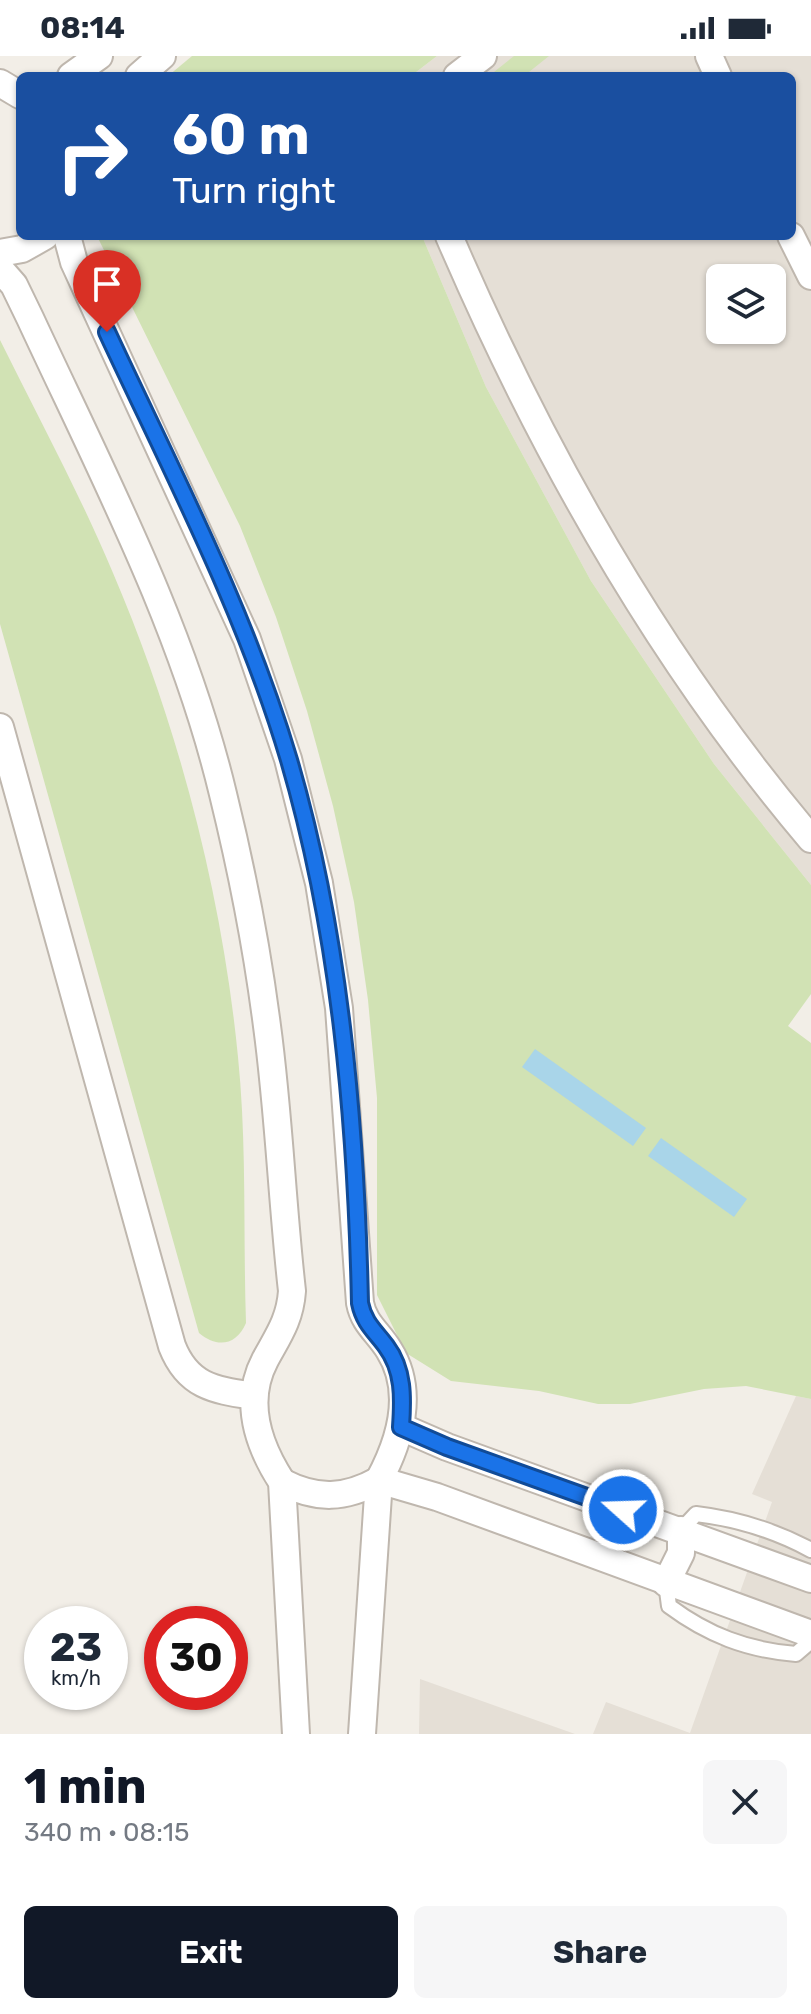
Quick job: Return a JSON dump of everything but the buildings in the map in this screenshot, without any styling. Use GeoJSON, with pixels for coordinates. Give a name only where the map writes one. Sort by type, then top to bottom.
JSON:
{"type":"FeatureCollection","features":[{"type":"Feature","properties":{"kind":"street"},"geometry":{"type":"LineString","coordinates":[[77,72],[99,56]]}},
{"type":"Feature","properties":{"kind":"street"},"geometry":{"type":"LineString","coordinates":[[144,72],[162,56]]}},
{"type":"Feature","properties":{"kind":"street"},"geometry":{"type":"LineString","coordinates":[[462,72],[483,56]]}},
{"type":"Feature","properties":{"kind":"street"},"geometry":{"type":"LineString","coordinates":[[0,253],[22,249],[38,240]]}},
{"type":"Feature","properties":{"kind":"street"},"geometry":{"type":"LineString","coordinates":[[68,240],[74,262],[247,639],[288,759],[319,883],[339,1008],[360,1303],[368,1326],[390,1350],[401,1378],[401,1427],[379,1480],[362,1734]]}},
{"type":"Feature","properties":{"kind":"street"},"geometry":{"type":"LineString","coordinates":[[451,240],[483,315],[551,450],[628,582],[712,708],[811,839]]}},
{"type":"Feature","properties":{"kind":"street"},"geometry":{"type":"LineString","coordinates":[[793,240],[811,276]]}},
{"type":"Feature","properties":{"kind":"street"},"geometry":{"type":"LineString","coordinates":[[0,269],[26,309],[144,563],[188,676],[229,821],[249,909],[268,1028],[292,1291],[288,1319],[258,1375],[254,1396],[257,1434],[264,1455],[282,1482],[300,1492],[331,1496],[361,1491],[379,1480],[437,1497],[811,1634]]}},
{"type":"Feature","properties":{"kind":"street"},"geometry":{"type":"LineString","coordinates":[[0,727],[172,1346],[181,1367],[198,1383],[208,1389],[254,1396]]}},
{"type":"Feature","properties":{"kind":"street"},"geometry":{"type":"LineString","coordinates":[[401,1427],[447,1447],[811,1579]]}},
{"type":"Feature","properties":{"kind":"street"},"geometry":{"type":"LineString","coordinates":[[282,1482],[296,1734]]}},
{"type":"Feature","properties":{"kind":"street"},"geometry":{"type":"LineString","coordinates":[[666,1583],[681,1553],[681,1530]]}},
{"type":"Feature","properties":{"kind":"lane"},"geometry":{"type":"LineString","coordinates":[[681,1530],[696,1514],[729,1518],[763,1527],[811,1550]]}},
{"type":"Feature","properties":{"kind":"lane"},"geometry":{"type":"LineString","coordinates":[[666,1583],[669,1606],[723,1639],[751,1648],[796,1654],[811,1641]]}},
{"type":"Feature","properties":{"kind":"shaded area"},"geometry":{"type":"Polygon","coordinates":[[[437,56],[811,56],[811,885],[714,764],[591,581],[486,387],[424,240],[796,240],[796,72],[416,72],[437,56]]]}},
{"type":"Feature","properties":{"kind":"shaded area"},"geometry":{"type":"Polygon","coordinates":[[[796,1396],[811,1399],[811,1734],[593,1734],[606,1702],[690,1733],[772,1502],[752,1494],[796,1396]]]}},
{"type":"Feature","properties":{"kind":"shaded area"},"geometry":{"type":"Polygon","coordinates":[[[420,1679],[575,1734],[419,1734],[420,1679]]]}},
{"type":"Feature","properties":{"kind":"green space"},"geometry":{"type":"Polygon","coordinates":[[[192,56],[437,56],[416,72],[173,72],[192,56]]]}},
{"type":"Feature","properties":{"kind":"green space"},"geometry":{"type":"Polygon","coordinates":[[[514,56],[549,56],[529,72],[494,72],[514,56]]]}},
{"type":"Feature","properties":{"kind":"green space"},"geometry":{"type":"Polygon","coordinates":[[[99,240],[424,240],[486,387],[591,581],[714,764],[811,885],[811,994],[788,1026],[811,1043],[811,1399],[746,1386],[704,1389],[630,1404],[598,1404],[539,1391],[451,1381],[406,1353],[377,1295],[377,1098],[368,1000],[354,902],[333,806],[307,711],[276,617],[240,526],[99,240]]]}},
{"type":"Feature","properties":{"kind":"green space"},"geometry":{"type":"Polygon","coordinates":[[[0,340],[87,514],[136,631],[177,750],[209,872],[231,995],[243,1123],[246,1323],[237,1336],[226,1342],[213,1341],[199,1333],[0,624],[0,340]]]}},
{"type":"Feature","properties":{"kind":"water"},"geometry":{"type":"Polygon","coordinates":[[[535,1049],[646,1128],[633,1146],[522,1067],[535,1049]]]}},
{"type":"Feature","properties":{"kind":"water"},"geometry":{"type":"Polygon","coordinates":[[[661,1138],[747,1199],[734,1217],[648,1156],[661,1138]]]}},
{"type":"Feature","properties":{"kind":"route"},"geometry":{"type":"LineString","coordinates":[[107,332],[247,639],[288,759],[319,883],[339,1008],[361,1311],[368,1326],[381,1338],[396,1363],[401,1378],[401,1427],[447,1447],[623,1510]]}}]}
